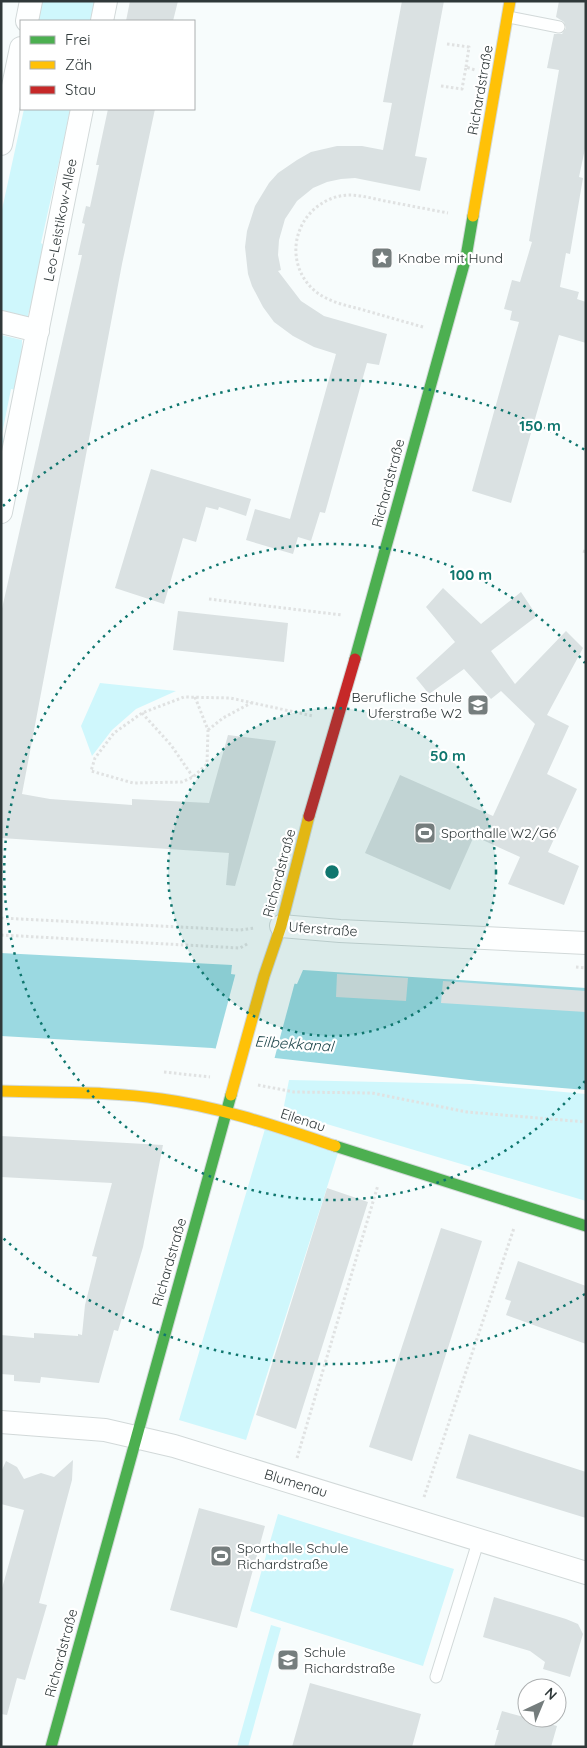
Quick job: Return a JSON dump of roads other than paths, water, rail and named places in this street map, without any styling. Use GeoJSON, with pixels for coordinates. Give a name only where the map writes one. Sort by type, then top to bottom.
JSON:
{"type":"FeatureCollection","features":[{"type":"Feature","properties":{"kind":"street"},"geometry":{"type":"LineString","coordinates":[[27,20],[31,1]]}},
{"type":"Feature","properties":{"kind":"street"},"geometry":{"type":"LineString","coordinates":[[102,20],[106,1]]}},
{"type":"Feature","properties":{"kind":"street","name":"Richardstraße"},"geometry":{"type":"LineString","coordinates":[[52,1747],[135,1438],[264,976],[281,926],[302,842],[338,722],[466,257],[510,1]]}},
{"type":"Feature","properties":{"kind":"street"},"geometry":{"type":"LineString","coordinates":[[1,144],[18,74],[20,57]]}},
{"type":"Feature","properties":{"kind":"street","name":"Leo-Leistikow-Allee"},"geometry":{"type":"LineString","coordinates":[[1,512],[82,110]]}},
{"type":"Feature","properties":{"kind":"street"},"geometry":{"type":"LineString","coordinates":[[1,322],[38,331]]}},
{"type":"Feature","properties":{"kind":"street","name":"Uferstraße"},"geometry":{"type":"LineString","coordinates":[[281,926],[586,944]]}},
{"type":"Feature","properties":{"kind":"street","name":"Eilenau"},"geometry":{"type":"LineString","coordinates":[[1,1091],[146,1097],[182,1102],[226,1112],[522,1203],[586,1226]]}},
{"type":"Feature","properties":{"kind":"street","name":"Blumenau"},"geometry":{"type":"LineString","coordinates":[[1,1422],[104,1430],[174,1446],[586,1572]]}},
{"type":"Feature","properties":{"kind":"lane"},"geometry":{"type":"LineString","coordinates":[[508,17],[559,27]]}},
{"type":"Feature","properties":{"kind":"lane"},"geometry":{"type":"LineString","coordinates":[[436,1677],[479,1539]]}},
{"type":"Feature","properties":{"kind":"water","name":"Eilbekkanal"},"geometry":{"type":"Polygon","coordinates":[[[1,953],[232,965],[231,974],[297,984],[303,970],[586,988],[586,1090],[478,1081],[275,1058],[212,1048],[1,1036],[1,953]]]}},
{"type":"Feature","properties":{"kind":"place","name":"Knabe mit Hund"},"geometry":{"type":"Point","coordinates":[382,258]}},
{"type":"Feature","properties":{"kind":"place","name":"Berufliche Schule Uferstraße W2"},"geometry":{"type":"Point","coordinates":[478,705]}},
{"type":"Feature","properties":{"kind":"place","name":"Sporthalle W2/G6"},"geometry":{"type":"Point","coordinates":[425,833]}},
{"type":"Feature","properties":{"kind":"place","name":"Sporthalle Schule Richardstraße"},"geometry":{"type":"Point","coordinates":[221,1556]}},
{"type":"Feature","properties":{"kind":"place","name":"Schule Richardstraße"},"geometry":{"type":"Point","coordinates":[288,1660]}}]}
